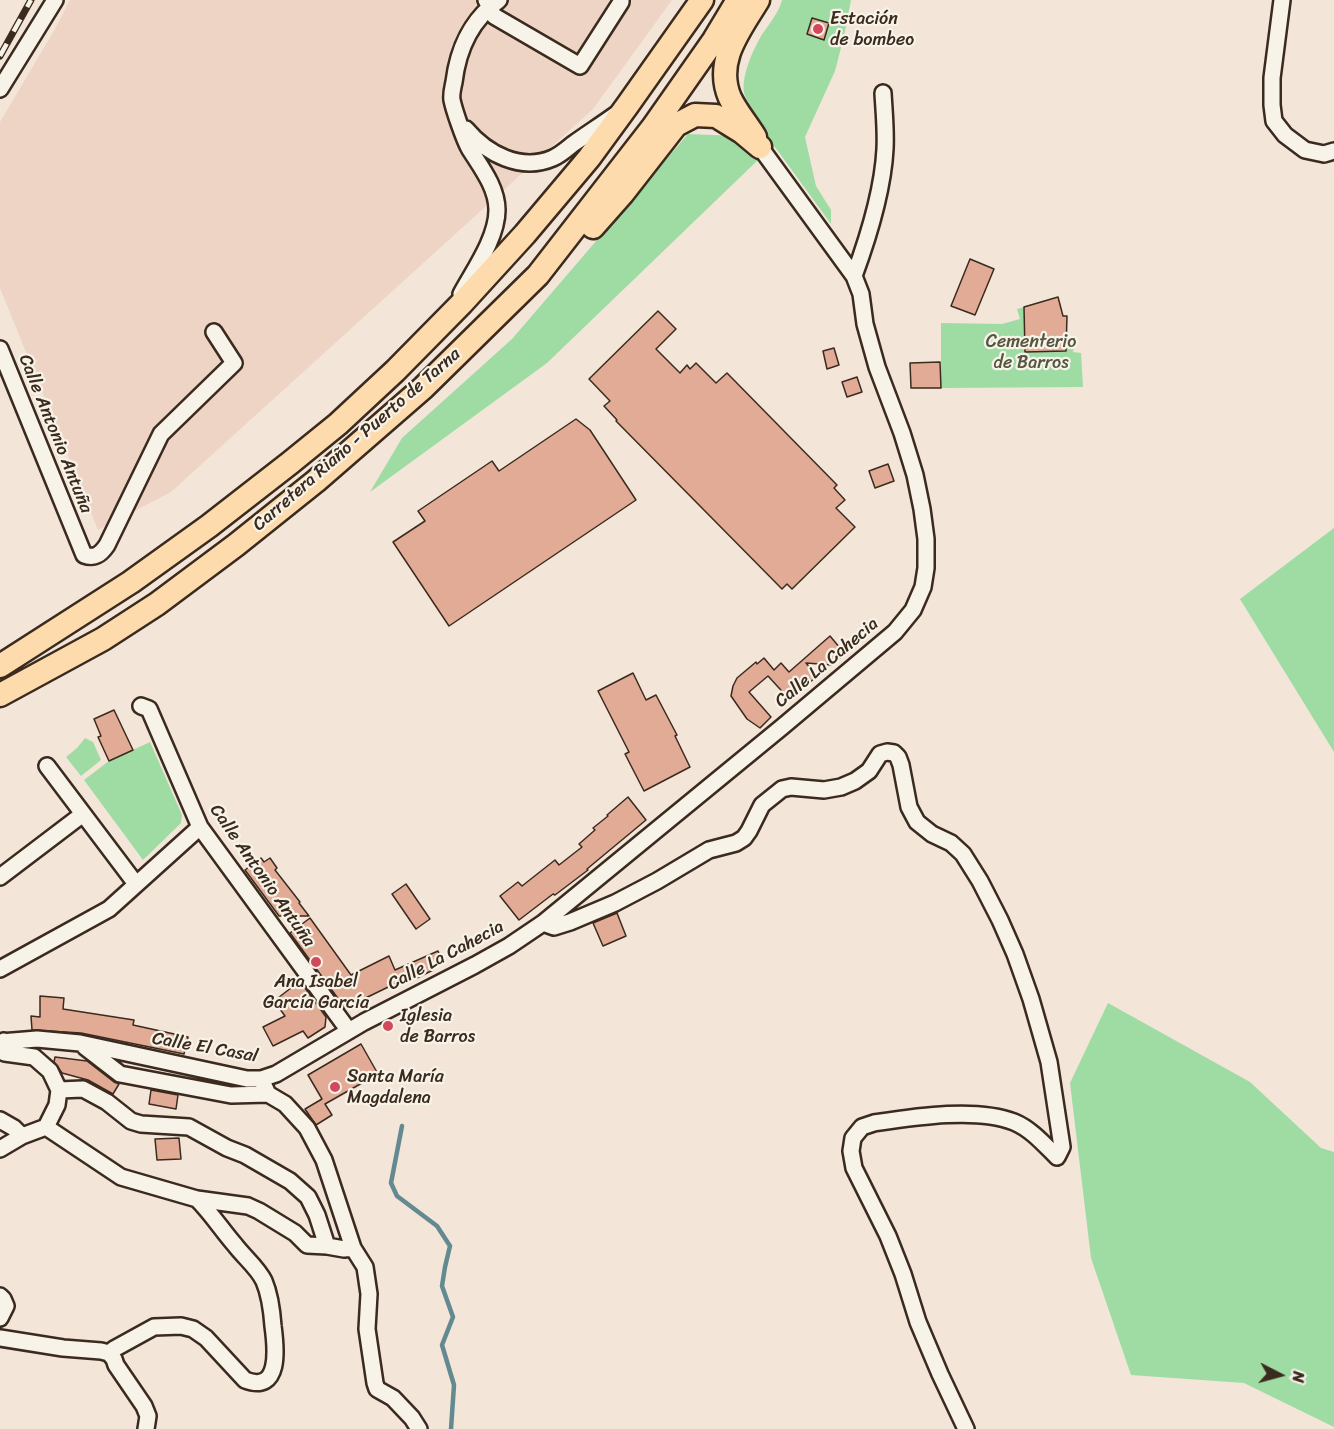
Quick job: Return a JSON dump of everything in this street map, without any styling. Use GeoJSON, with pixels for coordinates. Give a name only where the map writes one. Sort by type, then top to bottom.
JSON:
{"type":"FeatureCollection","features":[{"type":"Feature","properties":{"kind":"highway","name":"Carretera Riaño - Puerto de Tarna"},"geometry":{"type":"LineString","coordinates":[[0,666],[131,582],[209,526],[290,463],[395,371],[525,234],[589,158],[702,0]]}},
{"type":"Feature","properties":{"kind":"highway","name":"Carretera Riaño - Puerto de Tarna"},"geometry":{"type":"LineString","coordinates":[[0,695],[103,639],[157,604],[316,481],[423,388],[538,275],[653,128],[714,40],[738,0]]}},
{"type":"Feature","properties":{"kind":"highway"},"geometry":{"type":"LineString","coordinates":[[758,0],[730,46],[724,72],[730,97],[760,147]]}},
{"type":"Feature","properties":{"kind":"highway"},"geometry":{"type":"LineString","coordinates":[[538,275],[579,243],[623,193],[676,125],[695,115],[716,116],[742,132],[760,147]]}},
{"type":"Feature","properties":{"kind":"highway"},"geometry":{"type":"LineString","coordinates":[[0,652],[46,626],[74,619]]}},
{"type":"Feature","properties":{"kind":"highway"},"geometry":{"type":"LineString","coordinates":[[0,712],[103,639]]}},
{"type":"Feature","properties":{"kind":"street"},"geometry":{"type":"LineString","coordinates":[[0,89],[55,0]]}},
{"type":"Feature","properties":{"kind":"street"},"geometry":{"type":"LineString","coordinates":[[492,2],[494,16],[580,66],[621,0]]}},
{"type":"Feature","properties":{"kind":"street"},"geometry":{"type":"LineString","coordinates":[[1282,0],[1272,78],[1274,121],[1285,135],[1305,150],[1324,154],[1334,152]]}},
{"type":"Feature","properties":{"kind":"street"},"geometry":{"type":"LineString","coordinates":[[450,315],[493,232],[497,209],[492,186],[468,146],[452,98],[455,68],[471,29],[492,2]]}},
{"type":"Feature","properties":{"kind":"street"},"geometry":{"type":"LineString","coordinates":[[854,276],[866,243],[882,177],[885,149],[883,93]]}},
{"type":"Feature","properties":{"kind":"street"},"geometry":{"type":"LineString","coordinates":[[459,120],[477,141],[495,154],[512,161],[532,163],[553,158],[627,106]]}},
{"type":"Feature","properties":{"kind":"street","name":"Calle La Cahecia"},"geometry":{"type":"LineString","coordinates":[[349,1032],[492,956],[543,923],[895,632],[913,610],[923,587],[926,568],[926,539],[922,509],[915,475],[902,433],[877,367],[865,324],[861,294],[854,276],[760,147]]}},
{"type":"Feature","properties":{"kind":"street","name":"Calle Antonio Antuña"},"geometry":{"type":"LineString","coordinates":[[0,349],[84,555],[89,557],[102,552],[107,545],[161,434],[234,363],[214,332]]}},
{"type":"Feature","properties":{"kind":"street","name":"Calle Antonio Antuña"},"geometry":{"type":"LineString","coordinates":[[141,706],[149,709],[200,827],[349,1032]]}},
{"type":"Feature","properties":{"kind":"street"},"geometry":{"type":"LineString","coordinates":[[543,923],[555,927],[570,922],[615,903],[709,850],[736,843],[749,831],[762,805],[782,789],[791,787],[824,790],[841,787],[869,771],[880,754],[894,753],[898,757],[902,765],[909,807],[917,822],[932,834],[951,843],[963,854],[980,881],[1015,954],[1049,1062],[1062,1147],[1057,1157],[1036,1137],[1014,1122],[963,1114],[874,1123],[862,1127],[853,1138],[851,1151],[854,1168],[888,1236],[918,1322],[966,1429]]}},
{"type":"Feature","properties":{"kind":"street"},"geometry":{"type":"LineString","coordinates":[[47,766],[136,884]]}},
{"type":"Feature","properties":{"kind":"street"},"geometry":{"type":"LineString","coordinates":[[0,877],[83,814]]}},
{"type":"Feature","properties":{"kind":"street"},"geometry":{"type":"LineString","coordinates":[[0,969],[109,909],[200,827]]}},
{"type":"Feature","properties":{"kind":"street","name":"Calle El Casal"},"geometry":{"type":"LineString","coordinates":[[2,1042],[37,1039],[80,1043],[247,1080],[261,1079],[276,1074],[349,1032]]}},
{"type":"Feature","properties":{"kind":"street"},"geometry":{"type":"LineString","coordinates":[[0,1149],[22,1136],[46,1127],[57,1105],[59,1090],[50,1071],[34,1057],[5,1053],[2,1042]]}},
{"type":"Feature","properties":{"kind":"street","name":"Calle El Casal"},"geometry":{"type":"LineString","coordinates":[[80,1043],[120,1074],[231,1095],[268,1094]]}},
{"type":"Feature","properties":{"kind":"street"},"geometry":{"type":"LineString","coordinates":[[261,1079],[268,1094],[285,1104],[307,1128],[324,1160],[353,1248],[365,1267],[369,1294],[368,1329],[377,1389],[393,1398],[419,1429]]}},
{"type":"Feature","properties":{"kind":"street"},"geometry":{"type":"LineString","coordinates":[[59,1090],[83,1089],[107,1102],[131,1121],[141,1124],[189,1127],[290,1180],[308,1197],[317,1215],[327,1246]]}},
{"type":"Feature","properties":{"kind":"street"},"geometry":{"type":"LineString","coordinates":[[0,1120],[22,1136]]}},
{"type":"Feature","properties":{"kind":"street"},"geometry":{"type":"LineString","coordinates":[[46,1127],[121,1177],[197,1199],[248,1206],[295,1233],[307,1245],[353,1248]]}},
{"type":"Feature","properties":{"kind":"street"},"geometry":{"type":"LineString","coordinates":[[109,1353],[154,1327],[181,1326],[193,1329],[206,1338],[245,1380],[260,1383],[269,1378],[276,1357],[271,1309],[263,1279],[197,1199]]}},
{"type":"Feature","properties":{"kind":"street"},"geometry":{"type":"LineString","coordinates":[[0,1296],[6,1306],[0,1318]]}},
{"type":"Feature","properties":{"kind":"street"},"geometry":{"type":"LineString","coordinates":[[0,1338],[109,1353],[144,1406],[148,1416],[146,1429]]}},
{"type":"Feature","properties":{"kind":"shaded area"},"geometry":{"type":"Polygon","coordinates":[[[70,0],[672,0],[593,109],[171,492],[98,530],[0,288],[0,122],[70,0]]]}},
{"type":"Feature","properties":{"kind":"green space"},"geometry":{"type":"Polygon","coordinates":[[[782,0],[851,0],[835,71],[805,137],[816,186],[831,210],[831,224],[768,139],[767,133],[745,96],[744,81],[752,55],[759,39],[777,13],[782,0]]]}},
{"type":"Feature","properties":{"kind":"green space"},"geometry":{"type":"Polygon","coordinates":[[[688,134],[738,136],[758,160],[547,363],[370,492],[402,438],[512,339],[688,134]]]}},
{"type":"Feature","properties":{"kind":"green space","name":"Cementerio de Barros"},"geometry":{"type":"Polygon","coordinates":[[[1058,297],[1062,316],[1067,316],[1066,345],[1074,346],[1073,352],[1081,353],[1083,387],[941,388],[941,323],[1002,324],[1020,319],[1017,309],[1058,297]]]}},
{"type":"Feature","properties":{"kind":"green space"},"geometry":{"type":"Polygon","coordinates":[[[1334,528],[1334,752],[1240,599],[1334,528]]]}},
{"type":"Feature","properties":{"kind":"green space"},"geometry":{"type":"Polygon","coordinates":[[[85,738],[93,742],[101,760],[81,776],[66,757],[85,738]]]}},
{"type":"Feature","properties":{"kind":"green space"},"geometry":{"type":"Polygon","coordinates":[[[150,742],[182,815],[181,823],[143,860],[84,780],[109,761],[150,742]]]}},
{"type":"Feature","properties":{"kind":"green space"},"geometry":{"type":"Polygon","coordinates":[[[1108,1003],[1250,1082],[1321,1148],[1334,1152],[1334,1427],[1244,1383],[1131,1375],[1091,1258],[1070,1083],[1108,1003]]]}},
{"type":"Feature","properties":{"kind":"building","name":"Estación de bombeo"},"geometry":{"type":"Polygon","coordinates":[[[812,18],[829,23],[824,40],[807,34],[812,18]]]}},
{"type":"Feature","properties":{"kind":"building"},"geometry":{"type":"Polygon","coordinates":[[[970,259],[994,269],[975,315],[951,306],[970,259]]]}},
{"type":"Feature","properties":{"kind":"building"},"geometry":{"type":"Polygon","coordinates":[[[1058,297],[1063,316],[1067,316],[1066,351],[1025,352],[1024,307],[1058,297]]]}},
{"type":"Feature","properties":{"kind":"building"},"geometry":{"type":"Polygon","coordinates":[[[658,311],[676,329],[656,349],[680,373],[687,365],[690,369],[696,363],[716,383],[727,373],[837,485],[834,488],[845,500],[836,508],[855,527],[792,589],[787,584],[782,589],[616,421],[604,406],[610,401],[589,379],[658,311]]]}},
{"type":"Feature","properties":{"kind":"building"},"geometry":{"type":"Polygon","coordinates":[[[834,348],[839,365],[827,369],[823,351],[834,348]]]}},
{"type":"Feature","properties":{"kind":"building"},"geometry":{"type":"Polygon","coordinates":[[[940,362],[941,388],[911,388],[910,363],[940,362]]]}},
{"type":"Feature","properties":{"kind":"building"},"geometry":{"type":"Polygon","coordinates":[[[857,377],[862,392],[847,397],[842,382],[857,377]]]}},
{"type":"Feature","properties":{"kind":"building"},"geometry":{"type":"Polygon","coordinates":[[[576,419],[590,430],[636,500],[449,626],[393,542],[425,521],[418,511],[492,461],[499,471],[576,419]]]}},
{"type":"Feature","properties":{"kind":"building"},"geometry":{"type":"Polygon","coordinates":[[[888,464],[894,481],[875,488],[869,471],[888,464]]]}},
{"type":"Feature","properties":{"kind":"building"},"geometry":{"type":"Polygon","coordinates":[[[830,636],[845,654],[832,665],[806,663],[817,676],[790,700],[768,676],[749,692],[771,717],[760,728],[747,719],[731,696],[737,678],[764,658],[774,670],[781,663],[789,672],[830,636]]]}},
{"type":"Feature","properties":{"kind":"building"},"geometry":{"type":"Polygon","coordinates":[[[633,673],[646,700],[656,695],[677,735],[675,736],[690,767],[644,791],[625,754],[629,752],[598,691],[633,673]]]}},
{"type":"Feature","properties":{"kind":"building"},"geometry":{"type":"Polygon","coordinates":[[[114,710],[133,750],[109,761],[98,737],[101,736],[94,719],[114,710]]]}},
{"type":"Feature","properties":{"kind":"building"},"geometry":{"type":"Polygon","coordinates":[[[628,797],[646,820],[588,870],[519,920],[500,896],[518,882],[522,886],[555,860],[559,865],[582,847],[579,844],[595,830],[593,828],[628,797]]]}},
{"type":"Feature","properties":{"kind":"building"},"geometry":{"type":"Polygon","coordinates":[[[261,858],[264,862],[270,858],[277,868],[275,870],[309,916],[279,916],[245,870],[261,858]]]}},
{"type":"Feature","properties":{"kind":"building"},"geometry":{"type":"Polygon","coordinates":[[[406,884],[430,919],[416,929],[392,894],[406,884]]]}},
{"type":"Feature","properties":{"kind":"building"},"geometry":{"type":"Polygon","coordinates":[[[617,913],[626,936],[603,946],[593,923],[617,913]]]}},
{"type":"Feature","properties":{"kind":"building"},"geometry":{"type":"Polygon","coordinates":[[[310,918],[351,975],[389,956],[395,970],[438,951],[442,960],[431,966],[433,970],[415,979],[413,975],[345,1008],[290,933],[310,918]]]}},
{"type":"Feature","properties":{"kind":"building"},"geometry":{"type":"Polygon","coordinates":[[[300,981],[326,1017],[325,1027],[308,1038],[303,1031],[273,1046],[263,1027],[285,1016],[274,1001],[300,981]]]}},
{"type":"Feature","properties":{"kind":"building"},"geometry":{"type":"Polygon","coordinates":[[[40,996],[64,998],[63,1009],[134,1020],[133,1025],[188,1037],[184,1054],[81,1033],[32,1030],[31,1016],[40,1017],[40,996]]]}},
{"type":"Feature","properties":{"kind":"building","name":"Santa María Magdalena"},"geometry":{"type":"Polygon","coordinates":[[[361,1044],[378,1074],[325,1104],[332,1115],[316,1125],[305,1109],[322,1099],[308,1075],[361,1044]]]}},
{"type":"Feature","properties":{"kind":"building"},"geometry":{"type":"Polygon","coordinates":[[[55,1057],[87,1061],[119,1084],[113,1094],[88,1080],[62,1073],[54,1062],[55,1057]]]}},
{"type":"Feature","properties":{"kind":"building"},"geometry":{"type":"Polygon","coordinates":[[[151,1090],[178,1095],[176,1109],[149,1104],[151,1090]]]}},
{"type":"Feature","properties":{"kind":"building"},"geometry":{"type":"Polygon","coordinates":[[[179,1138],[181,1159],[157,1160],[155,1139],[179,1138]]]}},
{"type":"Feature","properties":{"kind":"waterway"},"geometry":{"type":"LineString","coordinates":[[402,1126],[391,1183],[397,1196],[437,1226],[450,1246],[442,1286],[453,1317],[442,1345],[454,1385],[451,1429]]}},
{"type":"Feature","properties":{"kind":"railway"},"geometry":{"type":"LineString","coordinates":[[0,56],[31,0]]}},
{"type":"Feature","properties":{"kind":"place","name":"Estación de bombeo"},"geometry":{"type":"Point","coordinates":[818,29]}},
{"type":"Feature","properties":{"kind":"place","name":"Ana Isabel García García"},"geometry":{"type":"Point","coordinates":[316,962]}},
{"type":"Feature","properties":{"kind":"place","name":"Iglesia de Barros"},"geometry":{"type":"Point","coordinates":[388,1026]}},
{"type":"Feature","properties":{"kind":"place","name":"Santa María Magdalena"},"geometry":{"type":"Point","coordinates":[335,1087]}}]}
